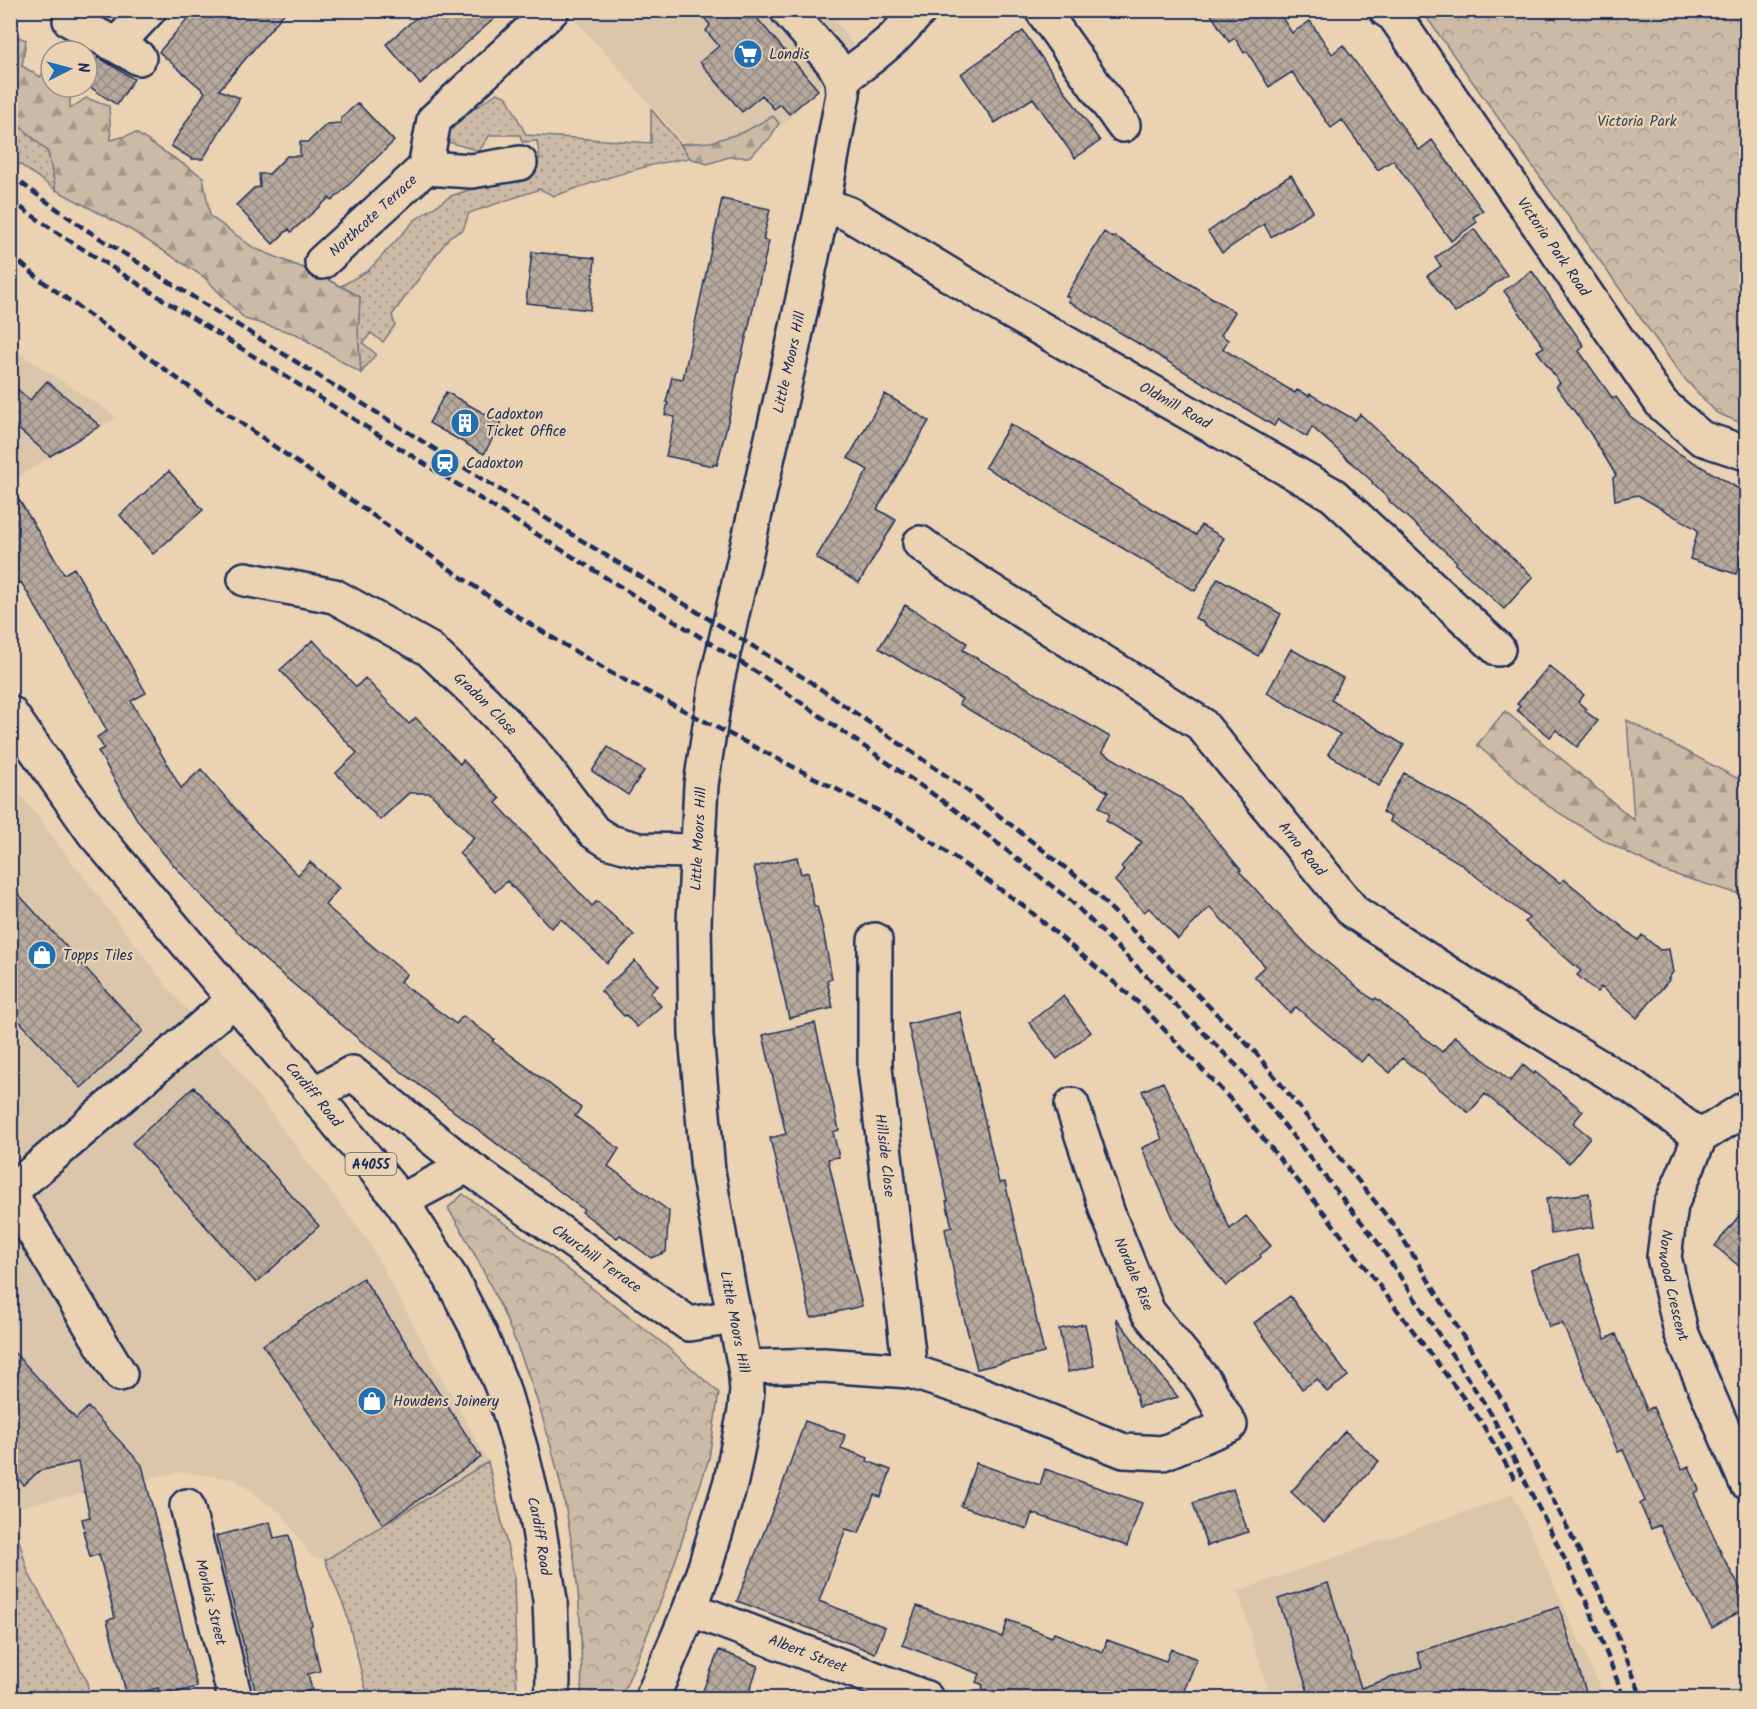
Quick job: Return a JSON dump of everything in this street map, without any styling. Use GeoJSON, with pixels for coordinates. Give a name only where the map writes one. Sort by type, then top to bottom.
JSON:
{"type":"FeatureCollection","features":[{"type":"Feature","properties":{"kind":"street"},"geometry":{"type":"LineString","coordinates":[[70,20],[126,48],[149,10]]}},
{"type":"Feature","properties":{"kind":"street","name":"Northcote Terrace"},"geometry":{"type":"LineString","coordinates":[[322,262],[425,168],[434,120],[552,10]]}},
{"type":"Feature","properties":{"kind":"street"},"geometry":{"type":"LineString","coordinates":[[786,10],[833,63],[842,79],[874,55],[921,10]]}},
{"type":"Feature","properties":{"kind":"street"},"geometry":{"type":"LineString","coordinates":[[1042,10],[1123,125]]}},
{"type":"Feature","properties":{"kind":"street","name":"Victoria Park Road"},"geometry":{"type":"LineString","coordinates":[[1386,10],[1394,15],[1662,404],[1701,438],[1746,453]]}},
{"type":"Feature","properties":{"kind":"street","name":"Little Moors Hill"},"geometry":{"type":"LineString","coordinates":[[652,1698],[690,1609],[705,1567],[731,1481],[745,1412],[747,1390],[745,1366],[708,1171],[696,1035],[694,922],[701,785],[717,680],[823,204],[843,94],[842,79]]}},
{"type":"Feature","properties":{"kind":"street","name":"Northcote Terrace"},"geometry":{"type":"LineString","coordinates":[[425,168],[472,171],[520,163]]}},
{"type":"Feature","properties":{"kind":"street","name":"Oldmill Road"},"geometry":{"type":"LineString","coordinates":[[823,204],[849,214],[1008,310],[1333,495],[1498,649]]}},
{"type":"Feature","properties":{"kind":"street","name":"Arno Road"},"geometry":{"type":"LineString","coordinates":[[920,543],[1201,724],[1354,912],[1633,1088],[1700,1137]]}},
{"type":"Feature","properties":{"kind":"street","name":"Gradon Close"},"geometry":{"type":"LineString","coordinates":[[245,579],[333,596],[429,649],[533,752],[594,832],[610,842],[639,850],[697,851]]}},
{"type":"Feature","properties":{"kind":"street","name":"Cardiff Road"},"geometry":{"type":"LineString","coordinates":[[10,713],[93,832],[401,1201],[451,1278],[480,1334],[502,1388],[537,1517],[550,1600],[552,1698]]}},
{"type":"Feature","properties":{"kind":"street","name":"Hillside Close"},"geometry":{"type":"LineString","coordinates":[[875,940],[875,1068],[910,1371]]}},
{"type":"Feature","properties":{"kind":"street"},"geometry":{"type":"LineString","coordinates":[[120,1374],[10,1192],[234,1000]]}},
{"type":"Feature","properties":{"kind":"street","name":"Churchill Terrace"},"geometry":{"type":"LineString","coordinates":[[314,1094],[352,1072],[467,1166],[689,1324],[735,1317]]}},
{"type":"Feature","properties":{"kind":"street","name":"Nordale Rise"},"geometry":{"type":"LineString","coordinates":[[910,1371],[978,1393],[1124,1451],[1163,1453],[1230,1425],[1205,1382],[1148,1312],[1108,1214],[1072,1105]]}},
{"type":"Feature","properties":{"kind":"street"},"geometry":{"type":"LineString","coordinates":[[1700,1137],[1746,1108]]}},
{"type":"Feature","properties":{"kind":"street","name":"Norwood Crescent"},"geometry":{"type":"LineString","coordinates":[[1700,1137],[1671,1205],[1664,1257],[1681,1332],[1746,1482]]}},
{"type":"Feature","properties":{"kind":"street"},"geometry":{"type":"LineString","coordinates":[[401,1201],[467,1166]]}},
{"type":"Feature","properties":{"kind":"street"},"geometry":{"type":"LineString","coordinates":[[745,1366],[823,1365],[910,1371]]}},
{"type":"Feature","properties":{"kind":"street","name":"Morlais Street"},"geometry":{"type":"LineString","coordinates":[[187,1506],[235,1698]]}},
{"type":"Feature","properties":{"kind":"street","name":"Albert Street"},"geometry":{"type":"LineString","coordinates":[[690,1609],[926,1698]]}},
{"type":"Feature","properties":{"kind":"shaded area"},"geometry":{"type":"Polygon","coordinates":[[[568,11],[828,11],[856,48],[783,125],[714,154],[689,149],[568,11]]]}},
{"type":"Feature","properties":{"kind":"shaded area"},"geometry":{"type":"Polygon","coordinates":[[[11,348],[117,417],[11,481],[11,348]]]}},
{"type":"Feature","properties":{"kind":"shaded area"},"geometry":{"type":"Polygon","coordinates":[[[10,781],[170,990],[232,1062],[368,1241],[488,1462],[325,1560],[312,1557],[282,1514],[235,1479],[178,1472],[11,1509],[10,781]]]}},
{"type":"Feature","properties":{"kind":"shaded area"},"geometry":{"type":"Polygon","coordinates":[[[1513,1493],[1604,1698],[1290,1698],[1289,1689],[1269,1695],[1238,1591],[1496,1501],[1513,1493]]]}},
{"type":"Feature","properties":{"kind":"green space","name":"Victoria Park"},"geometry":{"type":"Polygon","coordinates":[[[1422,11],[1746,11],[1746,425],[1717,413],[1682,376],[1422,11]]]}},
{"type":"Feature","properties":{"kind":"green space"},"geometry":{"type":"Polygon","coordinates":[[[10,34],[26,40],[22,66],[39,76],[39,99],[70,99],[70,109],[85,99],[109,106],[111,140],[136,133],[203,177],[210,216],[254,248],[318,274],[360,297],[358,333],[361,373],[296,334],[245,319],[204,277],[131,230],[56,190],[48,152],[11,117],[10,34]]]}},
{"type":"Feature","properties":{"kind":"green space"},"geometry":{"type":"Polygon","coordinates":[[[497,93],[507,97],[526,135],[651,143],[651,109],[690,158],[638,169],[554,196],[540,189],[469,213],[463,230],[450,236],[392,315],[395,325],[383,342],[371,333],[363,343],[376,354],[361,373],[358,333],[360,297],[341,286],[369,270],[415,220],[451,196],[520,173],[525,162],[540,159],[537,141],[522,142],[520,135],[490,135],[479,151],[441,140],[442,131],[497,93]]]}},
{"type":"Feature","properties":{"kind":"green space"},"geometry":{"type":"Polygon","coordinates":[[[773,116],[779,123],[770,138],[749,157],[729,157],[707,164],[690,158],[680,144],[711,142],[744,132],[773,116]]]}},
{"type":"Feature","properties":{"kind":"green space"},"geometry":{"type":"Polygon","coordinates":[[[10,117],[48,152],[56,190],[11,158],[10,117]]]}},
{"type":"Feature","properties":{"kind":"green space"},"geometry":{"type":"Polygon","coordinates":[[[1505,711],[1634,820],[1627,720],[1746,783],[1746,896],[1663,871],[1600,838],[1548,806],[1477,745],[1505,711]]]}},
{"type":"Feature","properties":{"kind":"green space"},"geometry":{"type":"Polygon","coordinates":[[[463,1194],[552,1257],[665,1345],[719,1393],[709,1458],[667,1586],[621,1698],[581,1698],[581,1634],[576,1570],[565,1506],[550,1443],[531,1381],[507,1321],[479,1263],[448,1208],[463,1194]]]}},
{"type":"Feature","properties":{"kind":"green space"},"geometry":{"type":"Polygon","coordinates":[[[488,1462],[514,1575],[517,1698],[368,1698],[346,1612],[325,1560],[488,1462]]]}},
{"type":"Feature","properties":{"kind":"green space"},"geometry":{"type":"Polygon","coordinates":[[[11,1512],[28,1572],[87,1681],[89,1698],[11,1698],[11,1512]]]}},
{"type":"Feature","properties":{"kind":"building"},"geometry":{"type":"Polygon","coordinates":[[[195,10],[287,10],[219,90],[240,98],[203,159],[192,159],[171,146],[205,92],[159,52],[195,10]]]}},
{"type":"Feature","properties":{"kind":"building"},"geometry":{"type":"Polygon","coordinates":[[[425,10],[504,10],[420,84],[386,44],[425,10]]]}},
{"type":"Feature","properties":{"kind":"building","name":"Londis"},"geometry":{"type":"Polygon","coordinates":[[[698,10],[750,10],[818,90],[789,114],[780,104],[774,109],[762,95],[742,112],[700,62],[719,46],[706,31],[710,25],[698,10]]]}},
{"type":"Feature","properties":{"kind":"building"},"geometry":{"type":"Polygon","coordinates":[[[1208,10],[1277,10],[1292,33],[1310,21],[1332,54],[1343,45],[1419,150],[1432,140],[1483,211],[1473,217],[1477,222],[1451,241],[1393,160],[1378,170],[1342,120],[1331,128],[1292,72],[1269,87],[1247,51],[1244,53],[1235,38],[1229,42],[1208,10]]]}},
{"type":"Feature","properties":{"kind":"building"},"geometry":{"type":"Polygon","coordinates":[[[1023,31],[1100,141],[1075,158],[1033,98],[995,123],[961,74],[1023,31]]]}},
{"type":"Feature","properties":{"kind":"building"},"geometry":{"type":"Polygon","coordinates":[[[99,58],[134,79],[117,105],[99,93],[99,58]]]}},
{"type":"Feature","properties":{"kind":"building"},"geometry":{"type":"Polygon","coordinates":[[[358,103],[394,141],[332,201],[329,198],[291,232],[289,229],[273,244],[236,205],[254,188],[260,187],[259,174],[269,174],[287,156],[300,156],[300,142],[308,142],[327,124],[341,123],[341,118],[358,103]]]}},
{"type":"Feature","properties":{"kind":"building"},"geometry":{"type":"Polygon","coordinates":[[[1291,175],[1313,211],[1271,237],[1264,224],[1222,253],[1208,232],[1249,201],[1291,175]]]}},
{"type":"Feature","properties":{"kind":"building"},"geometry":{"type":"Polygon","coordinates":[[[722,199],[770,209],[763,240],[769,241],[731,409],[717,465],[713,464],[713,466],[666,456],[675,417],[665,415],[672,377],[683,379],[722,199]]]}},
{"type":"Feature","properties":{"kind":"building"},"geometry":{"type":"Polygon","coordinates":[[[1474,229],[1507,275],[1455,313],[1427,276],[1441,266],[1435,258],[1474,229]]]}},
{"type":"Feature","properties":{"kind":"building"},"geometry":{"type":"Polygon","coordinates":[[[1104,232],[1146,255],[1235,312],[1221,335],[1228,340],[1223,349],[1295,393],[1297,390],[1309,396],[1310,394],[1355,420],[1360,414],[1533,577],[1504,609],[1455,564],[1457,562],[1389,501],[1373,482],[1312,427],[1307,437],[1278,419],[1274,426],[1068,301],[1070,298],[1066,296],[1104,232]]]}},
{"type":"Feature","properties":{"kind":"building"},"geometry":{"type":"Polygon","coordinates":[[[532,252],[595,258],[590,310],[526,303],[532,252]]]}},
{"type":"Feature","properties":{"kind":"building"},"geometry":{"type":"Polygon","coordinates":[[[1532,271],[1584,346],[1579,351],[1613,399],[1616,397],[1630,416],[1678,453],[1746,493],[1746,561],[1741,560],[1736,574],[1690,559],[1698,530],[1638,495],[1615,500],[1613,478],[1616,475],[1590,433],[1556,386],[1560,383],[1537,351],[1544,347],[1504,291],[1532,271]]]}},
{"type":"Feature","properties":{"kind":"building"},"geometry":{"type":"Polygon","coordinates":[[[47,381],[100,426],[50,456],[10,422],[10,383],[30,400],[47,381]]]}},
{"type":"Feature","properties":{"kind":"building","name":"Cadoxton Ticket Office"},"geometry":{"type":"Polygon","coordinates":[[[446,392],[501,423],[484,454],[429,423],[446,392]]]}},
{"type":"Feature","properties":{"kind":"building"},"geometry":{"type":"Polygon","coordinates":[[[885,394],[929,421],[877,509],[896,520],[859,583],[816,558],[868,470],[848,458],[885,394]]]}},
{"type":"Feature","properties":{"kind":"building"},"geometry":{"type":"Polygon","coordinates":[[[1010,424],[1196,535],[1201,525],[1224,538],[1195,591],[985,467],[1010,424]]]}},
{"type":"Feature","properties":{"kind":"building"},"geometry":{"type":"Polygon","coordinates":[[[169,471],[203,510],[153,554],[120,515],[169,471]]]}},
{"type":"Feature","properties":{"kind":"building"},"geometry":{"type":"Polygon","coordinates":[[[10,485],[64,574],[74,568],[130,664],[146,693],[131,701],[181,788],[201,769],[253,829],[298,875],[310,862],[339,888],[325,905],[407,974],[400,982],[456,1024],[463,1016],[494,1039],[492,1041],[581,1108],[575,1116],[619,1149],[608,1166],[669,1211],[666,1252],[651,1258],[620,1235],[617,1238],[582,1212],[584,1210],[562,1193],[361,1041],[265,960],[163,853],[138,821],[98,751],[104,748],[97,737],[107,731],[84,689],[21,582],[10,588],[10,485]]]}},
{"type":"Feature","properties":{"kind":"building"},"geometry":{"type":"Polygon","coordinates":[[[1218,578],[1281,614],[1258,656],[1195,618],[1218,578]]]}},
{"type":"Feature","properties":{"kind":"building"},"geometry":{"type":"Polygon","coordinates":[[[905,605],[967,643],[963,650],[1110,737],[1102,752],[1181,798],[1241,870],[1239,871],[1308,946],[1364,993],[1374,1000],[1376,998],[1442,1052],[1455,1036],[1510,1081],[1523,1065],[1583,1111],[1573,1123],[1590,1137],[1569,1163],[1485,1094],[1469,1113],[1402,1058],[1390,1073],[1368,1054],[1361,1062],[1296,1007],[1290,1013],[1254,976],[1265,966],[1210,907],[1178,939],[1149,908],[1144,912],[1115,881],[1124,870],[1121,867],[1142,842],[1106,821],[1109,814],[1099,807],[1108,792],[959,704],[962,699],[879,648],[905,605]]]}},
{"type":"Feature","properties":{"kind":"building"},"geometry":{"type":"Polygon","coordinates":[[[313,640],[356,687],[365,678],[409,724],[416,718],[460,764],[463,760],[500,799],[496,803],[592,906],[597,901],[634,935],[607,963],[561,919],[551,928],[507,881],[495,892],[459,853],[474,838],[430,793],[409,793],[380,820],[336,773],[357,753],[280,670],[313,640]]]}},
{"type":"Feature","properties":{"kind":"building"},"geometry":{"type":"Polygon","coordinates":[[[1291,649],[1343,678],[1331,700],[1404,745],[1379,786],[1328,754],[1340,734],[1267,693],[1291,649]]]}},
{"type":"Feature","properties":{"kind":"building"},"geometry":{"type":"Polygon","coordinates":[[[1549,666],[1584,695],[1578,702],[1598,721],[1577,747],[1556,730],[1550,737],[1517,710],[1520,706],[1517,704],[1549,666]]]}},
{"type":"Feature","properties":{"kind":"building"},"geometry":{"type":"Polygon","coordinates":[[[608,747],[644,771],[628,795],[592,771],[608,747]]]}},
{"type":"Feature","properties":{"kind":"building"},"geometry":{"type":"Polygon","coordinates":[[[1404,773],[1471,811],[1560,883],[1564,879],[1638,940],[1642,935],[1660,950],[1669,949],[1673,972],[1637,1018],[1601,987],[1597,992],[1577,975],[1581,971],[1525,922],[1529,918],[1458,862],[1389,821],[1391,817],[1382,812],[1404,773]]]}},
{"type":"Feature","properties":{"kind":"building"},"geometry":{"type":"Polygon","coordinates":[[[797,857],[801,874],[808,872],[814,906],[817,906],[823,930],[832,979],[827,980],[833,1008],[789,1018],[754,867],[797,857]]]}},
{"type":"Feature","properties":{"kind":"building","name":"Topps Tiles"},"geometry":{"type":"Polygon","coordinates":[[[10,885],[143,1031],[81,1088],[10,1011],[10,885]]]}},
{"type":"Feature","properties":{"kind":"building"},"geometry":{"type":"Polygon","coordinates":[[[635,961],[658,986],[650,993],[661,1006],[637,1027],[601,991],[635,961]]]}},
{"type":"Feature","properties":{"kind":"building"},"geometry":{"type":"Polygon","coordinates":[[[1063,996],[1091,1032],[1057,1059],[1029,1023],[1063,996]]]}},
{"type":"Feature","properties":{"kind":"building"},"geometry":{"type":"Polygon","coordinates":[[[960,1012],[999,1183],[1005,1182],[1044,1353],[977,1369],[945,1229],[952,1227],[946,1201],[948,1201],[908,1024],[960,1012]]]}},
{"type":"Feature","properties":{"kind":"building"},"geometry":{"type":"Polygon","coordinates":[[[815,1023],[839,1130],[833,1132],[839,1157],[828,1159],[862,1306],[811,1318],[770,1138],[786,1134],[763,1035],[815,1023]]]}},
{"type":"Feature","properties":{"kind":"building"},"geometry":{"type":"Polygon","coordinates":[[[1163,1082],[1187,1130],[1230,1229],[1246,1216],[1271,1246],[1226,1286],[1176,1224],[1142,1148],[1162,1139],[1142,1091],[1163,1082]]]}},
{"type":"Feature","properties":{"kind":"building"},"geometry":{"type":"Polygon","coordinates":[[[194,1087],[319,1226],[256,1283],[132,1143],[194,1087]]]}},
{"type":"Feature","properties":{"kind":"building"},"geometry":{"type":"Polygon","coordinates":[[[1589,1193],[1594,1227],[1551,1234],[1546,1199],[1589,1193]]]}},
{"type":"Feature","properties":{"kind":"building"},"geometry":{"type":"Polygon","coordinates":[[[1746,1207],[1746,1272],[1715,1246],[1746,1207]]]}},
{"type":"Feature","properties":{"kind":"building"},"geometry":{"type":"Polygon","coordinates":[[[1578,1255],[1605,1339],[1616,1334],[1647,1410],[1653,1407],[1682,1469],[1689,1466],[1699,1490],[1694,1493],[1723,1557],[1746,1599],[1746,1608],[1712,1628],[1683,1577],[1660,1525],[1651,1529],[1640,1504],[1645,1501],[1623,1450],[1618,1452],[1562,1323],[1549,1327],[1531,1270],[1578,1255]]]}},
{"type":"Feature","properties":{"kind":"building","name":"Howdens Joinery"},"geometry":{"type":"Polygon","coordinates":[[[363,1278],[481,1457],[383,1524],[263,1345],[363,1278]]]}},
{"type":"Feature","properties":{"kind":"building"},"geometry":{"type":"Polygon","coordinates":[[[1290,1296],[1348,1376],[1327,1392],[1317,1379],[1302,1389],[1254,1323],[1290,1296]]]}},
{"type":"Feature","properties":{"kind":"building"},"geometry":{"type":"Polygon","coordinates":[[[1116,1318],[1178,1397],[1139,1407],[1116,1318]]]}},
{"type":"Feature","properties":{"kind":"building"},"geometry":{"type":"Polygon","coordinates":[[[1085,1324],[1094,1366],[1068,1372],[1059,1329],[1085,1324]]]}},
{"type":"Feature","properties":{"kind":"building"},"geometry":{"type":"Polygon","coordinates":[[[10,1348],[76,1419],[88,1407],[142,1465],[197,1687],[160,1697],[158,1688],[127,1696],[107,1620],[115,1618],[99,1554],[90,1557],[83,1531],[85,1531],[82,1519],[90,1517],[78,1462],[39,1471],[24,1485],[10,1470],[10,1348]]]}},
{"type":"Feature","properties":{"kind":"building"},"geometry":{"type":"Polygon","coordinates":[[[805,1421],[845,1435],[841,1448],[891,1470],[881,1497],[874,1495],[859,1533],[846,1529],[819,1601],[885,1627],[875,1653],[737,1601],[805,1421]]]}},
{"type":"Feature","properties":{"kind":"building"},"geometry":{"type":"Polygon","coordinates":[[[1345,1431],[1379,1461],[1324,1523],[1291,1492],[1345,1431]]]}},
{"type":"Feature","properties":{"kind":"building"},"geometry":{"type":"Polygon","coordinates":[[[976,1463],[1040,1485],[1045,1469],[1142,1503],[1127,1546],[1032,1513],[1027,1529],[961,1506],[976,1463]]]}},
{"type":"Feature","properties":{"kind":"building"},"geometry":{"type":"Polygon","coordinates":[[[1233,1489],[1248,1532],[1207,1546],[1193,1503],[1233,1489]]]}},
{"type":"Feature","properties":{"kind":"building"},"geometry":{"type":"Polygon","coordinates":[[[270,1522],[274,1538],[289,1535],[312,1625],[310,1626],[320,1671],[308,1674],[312,1690],[295,1694],[297,1698],[257,1698],[216,1536],[270,1522]]]}},
{"type":"Feature","properties":{"kind":"building"},"geometry":{"type":"Polygon","coordinates":[[[1328,1583],[1361,1688],[1422,1667],[1417,1652],[1559,1607],[1588,1698],[1310,1698],[1278,1599],[1328,1583]]]}},
{"type":"Feature","properties":{"kind":"building"},"geometry":{"type":"Polygon","coordinates":[[[917,1606],[1002,1637],[1008,1620],[1052,1637],[1054,1633],[1103,1652],[1107,1640],[1166,1661],[1171,1649],[1197,1659],[1181,1698],[1006,1698],[982,1689],[983,1685],[976,1682],[980,1674],[902,1645],[917,1606]]]}},
{"type":"Feature","properties":{"kind":"building"},"geometry":{"type":"Polygon","coordinates":[[[719,1650],[758,1666],[747,1698],[700,1698],[719,1650]]]}},
{"type":"Feature","properties":{"kind":"railway"},"geometry":{"type":"LineString","coordinates":[[10,175],[82,227],[809,681],[964,788],[1086,884],[1255,1052],[1397,1229],[1504,1403],[1603,1598],[1642,1698]]}},
{"type":"Feature","properties":{"kind":"railway"},"geometry":{"type":"LineString","coordinates":[[10,200],[59,234],[764,677],[950,806],[1071,901],[1238,1067],[1378,1243],[1490,1412],[1587,1603],[1624,1698]]}},
{"type":"Feature","properties":{"kind":"railway"},"geometry":{"type":"LineString","coordinates":[[10,254],[38,278],[185,384],[517,616],[611,673],[912,828],[1024,906],[1142,1006],[1234,1103],[1326,1215],[1480,1420],[1517,1483]]}},
{"type":"Feature","properties":{"kind":"place","name":"Londis"},"geometry":{"type":"Point","coordinates":[748,54]}},
{"type":"Feature","properties":{"kind":"place","name":"Cadoxton Ticket Office"},"geometry":{"type":"Point","coordinates":[465,423]}},
{"type":"Feature","properties":{"kind":"place","name":"Cadoxton"},"geometry":{"type":"Point","coordinates":[445,463]}},
{"type":"Feature","properties":{"kind":"place","name":"Topps Tiles"},"geometry":{"type":"Point","coordinates":[42,955]}},
{"type":"Feature","properties":{"kind":"place","name":"Howdens Joinery"},"geometry":{"type":"Point","coordinates":[372,1401]}}]}
